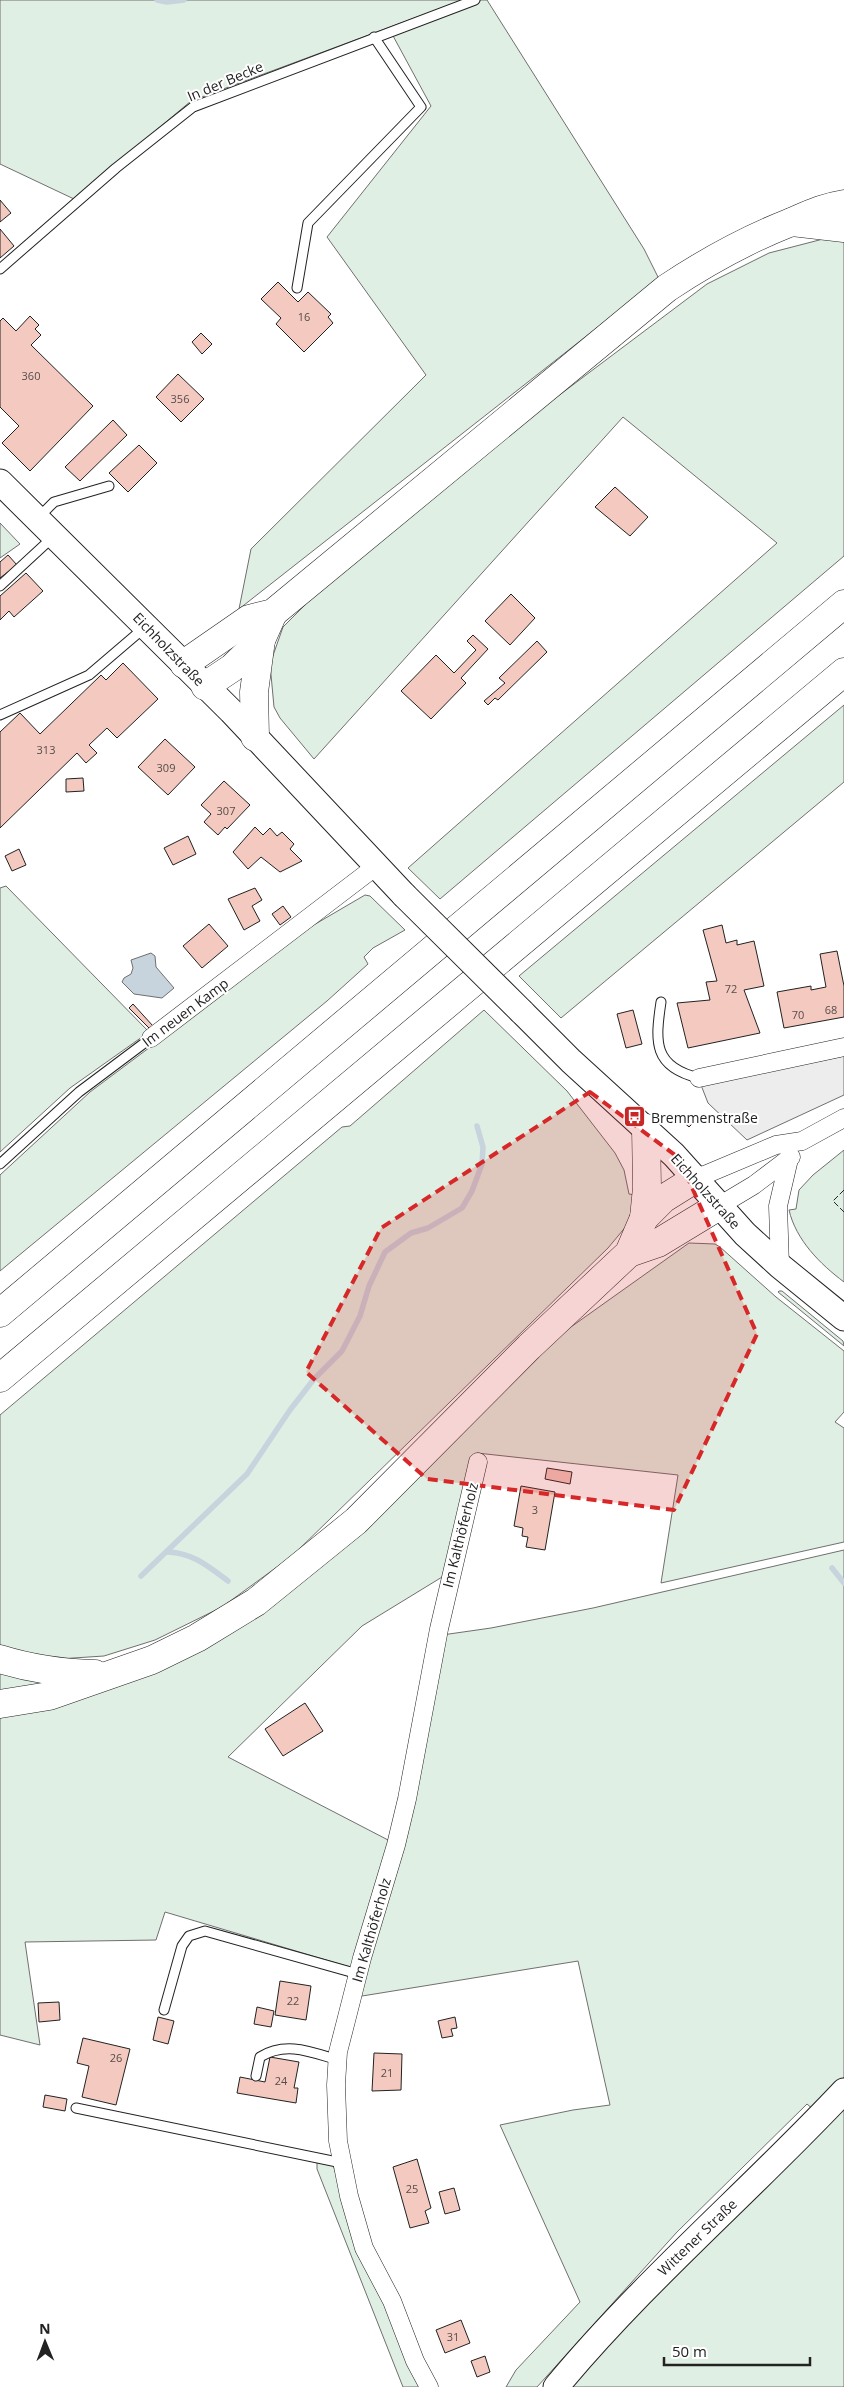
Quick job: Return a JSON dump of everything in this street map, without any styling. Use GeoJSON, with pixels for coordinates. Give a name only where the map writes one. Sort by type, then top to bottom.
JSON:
{"type":"FeatureCollection","features":[{"type":"Feature","properties":{"kind":"highway"},"geometry":{"type":"LineString","coordinates":[[184,664],[249,619],[273,613],[667,288],[727,251],[823,208],[844,204]]}},
{"type":"Feature","properties":{"kind":"highway"},"geometry":{"type":"LineString","coordinates":[[792,222],[844,228]]}},
{"type":"Feature","properties":{"kind":"highway"},"geometry":{"type":"LineString","coordinates":[[0,1313],[844,604]]}},
{"type":"Feature","properties":{"kind":"highway"},"geometry":{"type":"LineString","coordinates":[[255,737],[254,692],[261,640],[273,613]]}},
{"type":"Feature","properties":{"kind":"highway"},"geometry":{"type":"LineString","coordinates":[[205,686],[232,668],[261,640]]}},
{"type":"Feature","properties":{"kind":"highway"},"geometry":{"type":"LineString","coordinates":[[0,1378],[844,672]]}},
{"type":"Feature","properties":{"kind":"highway"},"geometry":{"type":"LineString","coordinates":[[0,1704],[48,1696],[152,1660],[197,1638],[256,1602],[356,1521],[522,1354],[629,1252],[644,1218],[647,1188],[646,1128]]}},
{"type":"Feature","properties":{"kind":"highway"},"geometry":{"type":"LineString","coordinates":[[644,1218],[663,1199],[695,1179]]}},
{"type":"Feature","properties":{"kind":"highway"},"geometry":{"type":"LineString","coordinates":[[629,1252],[658,1243],[719,1206]]}},
{"type":"Feature","properties":{"kind":"highway"},"geometry":{"type":"LineString","coordinates":[[0,1399],[65,1323]]}},
{"type":"Feature","properties":{"kind":"highway"},"geometry":{"type":"LineString","coordinates":[[0,1659],[25,1667],[65,1673],[109,1674]]}},
{"type":"Feature","properties":{"kind":"main road","name":"Eichholzstraße"},"geometry":{"type":"LineString","coordinates":[[0,482],[184,664],[376,867],[571,1061],[646,1128],[719,1206],[780,1266],[844,1318]]}},
{"type":"Feature","properties":{"kind":"main road","name":"Wittener Straße"},"geometry":{"type":"LineString","coordinates":[[556,2387],[591,2345],[638,2295],[796,2143],[844,2091]]}},
{"type":"Feature","properties":{"kind":"street","name":"Im neuen Kamp"},"geometry":{"type":"LineString","coordinates":[[151,1038],[376,867]]}},
{"type":"Feature","properties":{"kind":"street"},"geometry":{"type":"LineString","coordinates":[[699,1078],[844,1047]]}},
{"type":"Feature","properties":{"kind":"street"},"geometry":{"type":"LineString","coordinates":[[695,1179],[776,1145],[802,1141],[844,1118]]}},
{"type":"Feature","properties":{"kind":"street"},"geometry":{"type":"LineString","coordinates":[[719,1206],[789,1159],[802,1141]]}},
{"type":"Feature","properties":{"kind":"street"},"geometry":{"type":"LineString","coordinates":[[780,1266],[778,1206],[789,1159]]}},
{"type":"Feature","properties":{"kind":"street","name":"Im Kalthöferholz"},"geometry":{"type":"LineString","coordinates":[[430,2387],[416,2361],[392,2301],[364,2248],[338,2141],[336,2085],[338,2060],[358,1974],[396,1845],[448,1584],[478,1462]]}},
{"type":"Feature","properties":{"kind":"lane","name":"In der Becke"},"geometry":{"type":"LineString","coordinates":[[0,269],[116,168],[194,107],[475,0]]}},
{"type":"Feature","properties":{"kind":"lane"},"geometry":{"type":"LineString","coordinates":[[297,288],[308,223],[421,107],[374,37]]}},
{"type":"Feature","properties":{"kind":"lane"},"geometry":{"type":"LineString","coordinates":[[0,586],[46,526],[54,502],[109,486]]}},
{"type":"Feature","properties":{"kind":"lane"},"geometry":{"type":"LineString","coordinates":[[0,715],[89,675],[146,626]]}},
{"type":"Feature","properties":{"kind":"lane"},"geometry":{"type":"LineString","coordinates":[[661,1002],[657,1044],[664,1058],[681,1073],[699,1078]]}},
{"type":"Feature","properties":{"kind":"lane","name":"Im neuen Kamp"},"geometry":{"type":"LineString","coordinates":[[0,1164],[79,1092],[151,1038]]}},
{"type":"Feature","properties":{"kind":"lane"},"geometry":{"type":"LineString","coordinates":[[164,2010],[182,1946],[189,1936],[205,1931],[358,1974]]}},
{"type":"Feature","properties":{"kind":"lane"},"geometry":{"type":"LineString","coordinates":[[256,2076],[260,2057],[271,2050],[294,2047],[338,2060]]}},
{"type":"Feature","properties":{"kind":"lane"},"geometry":{"type":"LineString","coordinates":[[76,2108],[342,2163]]}},
{"type":"Feature","properties":{"kind":"highlighted area"},"geometry":{"type":"Polygon","coordinates":[[[590,1092],[679,1158],[757,1334],[674,1510],[427,1479],[306,1372],[381,1228],[590,1092]]]}},
{"type":"Feature","properties":{"kind":"green space"},"geometry":{"type":"Polygon","coordinates":[[[0,0],[463,0],[191,101],[74,199],[0,164],[0,0]]]}},
{"type":"Feature","properties":{"kind":"green space"},"geometry":{"type":"Polygon","coordinates":[[[481,0],[487,0],[644,249],[659,279],[239,609],[251,549],[426,375],[327,237],[431,106],[392,34],[481,0]]]}},
{"type":"Feature","properties":{"kind":"green space"},"geometry":{"type":"Polygon","coordinates":[[[827,238],[844,239],[844,556],[440,899],[408,868],[777,543],[623,417],[314,759],[280,718],[274,707],[270,664],[283,627],[334,576],[461,469],[707,284],[769,253],[827,238]]]}},
{"type":"Feature","properties":{"kind":"green space"},"geometry":{"type":"Polygon","coordinates":[[[0,523],[20,544],[0,558],[0,523]]]}},
{"type":"Feature","properties":{"kind":"green space"},"geometry":{"type":"Polygon","coordinates":[[[844,705],[844,782],[561,1018],[519,976],[844,705]]]}},
{"type":"Feature","properties":{"kind":"green space"},"geometry":{"type":"Polygon","coordinates":[[[6,886],[149,1032],[70,1088],[0,1152],[0,888],[6,886]]]}},
{"type":"Feature","properties":{"kind":"green space"},"geometry":{"type":"Polygon","coordinates":[[[365,895],[370,896],[405,930],[373,948],[364,957],[368,964],[327,1001],[0,1271],[0,1175],[90,1092],[312,926],[365,895]]]}},
{"type":"Feature","properties":{"kind":"green space"},"geometry":{"type":"Polygon","coordinates":[[[484,1010],[567,1091],[615,1153],[624,1170],[629,1194],[635,1195],[628,1224],[608,1248],[292,1556],[222,1607],[155,1640],[104,1656],[58,1659],[0,1650],[0,1415],[342,1127],[350,1126],[484,1010]]]}},
{"type":"Feature","properties":{"kind":"green space"},"geometry":{"type":"Polygon","coordinates":[[[844,1150],[844,1282],[818,1259],[803,1241],[792,1221],[789,1210],[796,1209],[799,1190],[813,1175],[844,1150]]]}},
{"type":"Feature","properties":{"kind":"green space"},"geometry":{"type":"Polygon","coordinates":[[[689,1243],[715,1244],[720,1247],[776,1297],[844,1351],[844,1412],[835,1422],[844,1428],[844,1542],[661,1583],[678,1475],[477,1453],[447,1574],[362,1626],[228,1757],[390,1841],[353,1968],[165,1912],[156,1940],[25,1942],[40,2045],[0,2035],[0,1710],[203,1644],[554,1339],[689,1243]]]}},
{"type":"Feature","properties":{"kind":"green space"},"geometry":{"type":"Polygon","coordinates":[[[782,1291],[843,1341],[844,1346],[778,1292],[782,1291]]]}},
{"type":"Feature","properties":{"kind":"green space"},"geometry":{"type":"Polygon","coordinates":[[[844,1550],[844,2077],[814,2110],[807,2104],[677,2232],[537,2387],[506,2387],[516,2370],[580,2302],[500,2125],[573,2110],[610,2105],[578,1961],[356,1997],[442,1635],[491,1628],[593,1608],[844,1550]]]}},
{"type":"Feature","properties":{"kind":"green space"},"geometry":{"type":"Polygon","coordinates":[[[0,1665],[68,1681],[0,1691],[0,1665]]]}},
{"type":"Feature","properties":{"kind":"green space"},"geometry":{"type":"Polygon","coordinates":[[[844,2107],[844,2387],[567,2387],[592,2356],[844,2107]]]}},
{"type":"Feature","properties":{"kind":"green space"},"geometry":{"type":"Polygon","coordinates":[[[317,2162],[333,2165],[360,2247],[423,2387],[403,2387],[317,2169],[317,2162]]]}},
{"type":"Feature","properties":{"kind":"shaded area"},"geometry":{"type":"Polygon","coordinates":[[[151,953],[155,956],[156,967],[174,988],[162,998],[134,994],[122,982],[124,978],[131,974],[133,968],[131,960],[151,953]]]}},
{"type":"Feature","properties":{"kind":"shaded area"},"geometry":{"type":"Polygon","coordinates":[[[844,1056],[844,1095],[747,1140],[708,1103],[701,1085],[844,1056]]]}},
{"type":"Feature","properties":{"kind":"building"},"geometry":{"type":"Polygon","coordinates":[[[0,200],[11,213],[0,222],[0,200]]]}},
{"type":"Feature","properties":{"kind":"building"},"geometry":{"type":"Polygon","coordinates":[[[0,229],[14,246],[0,258],[0,229]]]}},
{"type":"Feature","properties":{"kind":"building"},"geometry":{"type":"Polygon","coordinates":[[[278,282],[298,302],[308,292],[331,314],[328,317],[333,323],[304,352],[276,324],[281,318],[261,299],[278,282]]]}},
{"type":"Feature","properties":{"kind":"building"},"geometry":{"type":"Polygon","coordinates":[[[30,316],[39,325],[35,329],[41,335],[31,345],[93,406],[30,471],[2,443],[19,426],[0,407],[0,321],[3,318],[16,331],[30,316]]]}},
{"type":"Feature","properties":{"kind":"building"},"geometry":{"type":"Polygon","coordinates":[[[201,333],[212,344],[202,354],[192,342],[201,333]]]}},
{"type":"Feature","properties":{"kind":"building"},"geometry":{"type":"Polygon","coordinates":[[[178,374],[204,399],[181,422],[156,397],[178,374]]]}},
{"type":"Feature","properties":{"kind":"building"},"geometry":{"type":"Polygon","coordinates":[[[113,420],[127,435],[80,481],[65,467],[113,420]]]}},
{"type":"Feature","properties":{"kind":"building"},"geometry":{"type":"Polygon","coordinates":[[[139,445],[157,463],[128,492],[109,473],[139,445]]]}},
{"type":"Feature","properties":{"kind":"building"},"geometry":{"type":"Polygon","coordinates":[[[615,487],[648,517],[630,536],[595,507],[615,487]]]}},
{"type":"Feature","properties":{"kind":"building"},"geometry":{"type":"Polygon","coordinates":[[[8,555],[17,565],[0,578],[0,562],[8,555]]]}},
{"type":"Feature","properties":{"kind":"building"},"geometry":{"type":"Polygon","coordinates":[[[26,573],[43,591],[14,617],[9,611],[0,620],[0,596],[26,573]]]}},
{"type":"Feature","properties":{"kind":"building"},"geometry":{"type":"Polygon","coordinates":[[[511,594],[535,618],[510,645],[485,621],[511,594]]]}},
{"type":"Feature","properties":{"kind":"building"},"geometry":{"type":"Polygon","coordinates":[[[473,635],[488,649],[461,678],[466,683],[431,719],[401,691],[436,655],[454,673],[476,650],[467,641],[473,635]]]}},
{"type":"Feature","properties":{"kind":"building"},"geometry":{"type":"Polygon","coordinates":[[[537,641],[547,652],[498,700],[495,698],[488,705],[484,701],[505,683],[499,678],[537,641]]]}},
{"type":"Feature","properties":{"kind":"building"},"geometry":{"type":"Polygon","coordinates":[[[123,663],[158,699],[117,738],[107,728],[89,745],[97,753],[86,763],[77,753],[0,828],[0,732],[20,713],[40,734],[101,675],[106,680],[123,663]]]}},
{"type":"Feature","properties":{"kind":"building"},"geometry":{"type":"Polygon","coordinates":[[[165,739],[195,767],[168,795],[138,767],[165,739]]]}},
{"type":"Feature","properties":{"kind":"building"},"geometry":{"type":"Polygon","coordinates":[[[83,778],[84,791],[66,792],[66,779],[83,778]]]}},
{"type":"Feature","properties":{"kind":"building"},"geometry":{"type":"Polygon","coordinates":[[[224,781],[250,805],[227,829],[225,827],[218,835],[204,822],[211,814],[201,805],[224,781]]]}},
{"type":"Feature","properties":{"kind":"building"},"geometry":{"type":"Polygon","coordinates":[[[255,827],[263,835],[270,828],[277,836],[282,832],[294,844],[290,849],[302,861],[280,872],[261,857],[248,869],[233,852],[255,827]]]}},
{"type":"Feature","properties":{"kind":"building"},"geometry":{"type":"Polygon","coordinates":[[[188,836],[196,854],[173,865],[164,848],[188,836]]]}},
{"type":"Feature","properties":{"kind":"building"},"geometry":{"type":"Polygon","coordinates":[[[19,849],[26,865],[12,871],[5,856],[19,849]]]}},
{"type":"Feature","properties":{"kind":"building"},"geometry":{"type":"Polygon","coordinates":[[[255,888],[262,900],[252,906],[260,921],[244,930],[228,899],[255,888]]]}},
{"type":"Feature","properties":{"kind":"building"},"geometry":{"type":"Polygon","coordinates":[[[283,906],[291,917],[280,925],[272,914],[283,906]]]}},
{"type":"Feature","properties":{"kind":"building"},"geometry":{"type":"Polygon","coordinates":[[[209,924],[228,946],[202,968],[183,946],[209,924]]]}},
{"type":"Feature","properties":{"kind":"building"},"geometry":{"type":"Polygon","coordinates":[[[722,925],[726,943],[737,940],[737,945],[754,941],[764,986],[744,990],[760,1033],[688,1048],[677,1003],[710,1000],[706,982],[717,981],[703,930],[722,925]]]}},
{"type":"Feature","properties":{"kind":"building"},"geometry":{"type":"Polygon","coordinates":[[[837,951],[844,986],[844,1017],[784,1028],[777,992],[811,986],[811,990],[826,987],[820,954],[837,951]]]}},
{"type":"Feature","properties":{"kind":"building"},"geometry":{"type":"Polygon","coordinates":[[[133,1004],[153,1026],[150,1029],[129,1008],[133,1004]]]}},
{"type":"Feature","properties":{"kind":"building"},"geometry":{"type":"Polygon","coordinates":[[[633,1010],[642,1044],[626,1048],[617,1014],[633,1010]]]}},
{"type":"Feature","properties":{"kind":"building"},"geometry":{"type":"Polygon","coordinates":[[[683,1116],[692,1124],[689,1127],[680,1119],[683,1116]]]}},
{"type":"Feature","properties":{"kind":"building"},"geometry":{"type":"Polygon","coordinates":[[[547,1468],[572,1472],[570,1484],[545,1479],[547,1468]]]}},
{"type":"Feature","properties":{"kind":"building"},"geometry":{"type":"Polygon","coordinates":[[[521,1486],[555,1492],[545,1550],[526,1547],[528,1537],[522,1536],[523,1528],[514,1526],[521,1486]]]}},
{"type":"Feature","properties":{"kind":"building"},"geometry":{"type":"Polygon","coordinates":[[[305,1703],[323,1731],[283,1756],[265,1729],[305,1703]]]}},
{"type":"Feature","properties":{"kind":"building"},"geometry":{"type":"Polygon","coordinates":[[[280,1981],[311,1986],[306,2020],[275,2015],[280,1981]]]}},
{"type":"Feature","properties":{"kind":"building"},"geometry":{"type":"Polygon","coordinates":[[[59,2002],[60,2020],[39,2022],[38,2003],[59,2002]]]}},
{"type":"Feature","properties":{"kind":"building"},"geometry":{"type":"Polygon","coordinates":[[[257,2007],[274,2011],[271,2027],[254,2024],[257,2007]]]}},
{"type":"Feature","properties":{"kind":"building"},"geometry":{"type":"Polygon","coordinates":[[[158,2017],[174,2021],[168,2044],[153,2040],[158,2017]]]}},
{"type":"Feature","properties":{"kind":"building"},"geometry":{"type":"Polygon","coordinates":[[[455,2017],[457,2028],[451,2029],[453,2036],[442,2038],[438,2021],[455,2017]]]}},
{"type":"Feature","properties":{"kind":"building"},"geometry":{"type":"Polygon","coordinates":[[[83,2038],[130,2049],[116,2105],[82,2097],[89,2066],[77,2063],[83,2038]]]}},
{"type":"Feature","properties":{"kind":"building"},"geometry":{"type":"Polygon","coordinates":[[[374,2053],[402,2054],[401,2090],[372,2091],[374,2053]]]}},
{"type":"Feature","properties":{"kind":"building"},"geometry":{"type":"Polygon","coordinates":[[[270,2057],[299,2062],[294,2088],[298,2088],[296,2103],[237,2093],[240,2077],[265,2082],[270,2057]]]}},
{"type":"Feature","properties":{"kind":"building"},"geometry":{"type":"Polygon","coordinates":[[[45,2095],[67,2099],[65,2111],[43,2107],[45,2095]]]}},
{"type":"Feature","properties":{"kind":"building"},"geometry":{"type":"Polygon","coordinates":[[[417,2159],[431,2208],[425,2211],[429,2223],[410,2228],[393,2167],[417,2159]]]}},
{"type":"Feature","properties":{"kind":"building"},"geometry":{"type":"Polygon","coordinates":[[[454,2188],[460,2210],[445,2214],[439,2192],[454,2188]]]}},
{"type":"Feature","properties":{"kind":"building"},"geometry":{"type":"Polygon","coordinates":[[[461,2320],[470,2343],[445,2353],[436,2330],[461,2320]]]}},
{"type":"Feature","properties":{"kind":"building"},"geometry":{"type":"Polygon","coordinates":[[[485,2356],[490,2372],[477,2377],[471,2361],[485,2356]]]}},
{"type":"Feature","properties":{"kind":"waterway"},"geometry":{"type":"LineString","coordinates":[[157,0],[167,2],[184,0]]}},
{"type":"Feature","properties":{"kind":"waterway"},"geometry":{"type":"LineString","coordinates":[[141,1576],[247,1474],[290,1410],[314,1379],[342,1351],[360,1316],[369,1286],[385,1252],[411,1233],[428,1228],[462,1208],[472,1191],[482,1164],[483,1147],[477,1126]]}},
{"type":"Feature","properties":{"kind":"waterway"},"geometry":{"type":"LineString","coordinates":[[168,1552],[193,1558],[207,1565],[228,1581]]}},
{"type":"Feature","properties":{"kind":"waterway"},"geometry":{"type":"LineString","coordinates":[[832,1568],[844,1583]]}},
{"type":"Feature","properties":{"kind":"fence"},"geometry":{"type":"LineString","coordinates":[[844,1190],[833,1201],[844,1212]]}},
{"type":"Feature","properties":{"kind":"place","name":"Bremmenstraße"},"geometry":{"type":"Point","coordinates":[635,1117]}}]}
